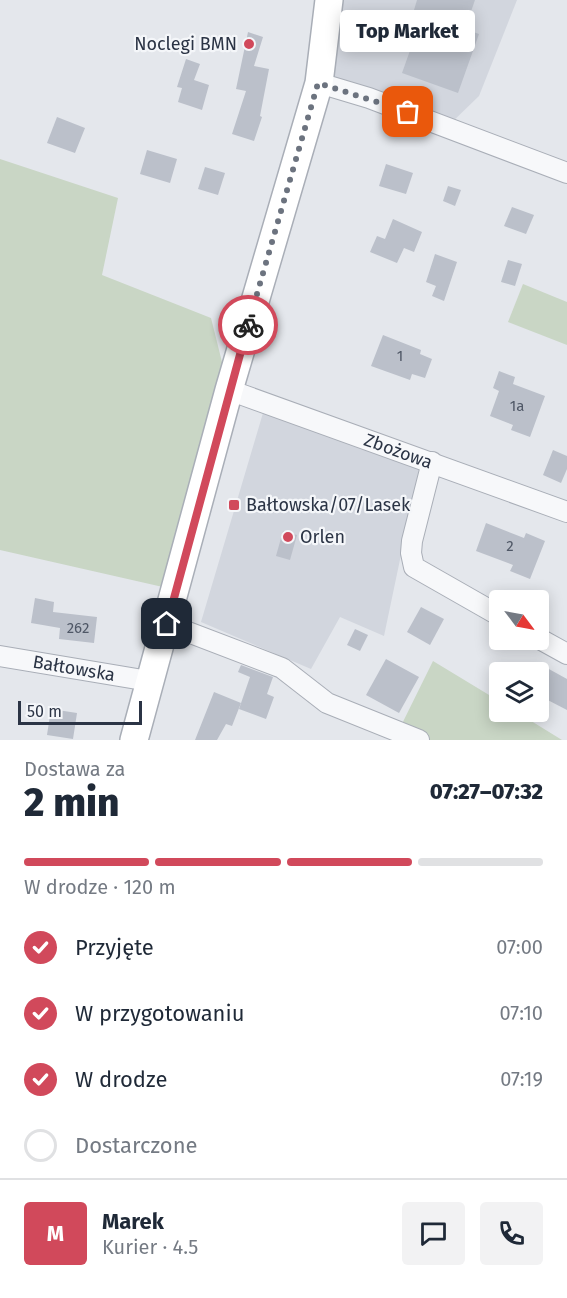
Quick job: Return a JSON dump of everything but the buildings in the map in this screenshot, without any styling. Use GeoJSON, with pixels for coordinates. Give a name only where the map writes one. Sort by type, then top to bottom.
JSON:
{"type":"FeatureCollection","features":[{"type":"Feature","properties":{"kind":"main road"},"geometry":{"type":"LineString","coordinates":[[134,740],[229,390],[318,83],[329,0]]}},
{"type":"Feature","properties":{"kind":"street"},"geometry":{"type":"LineString","coordinates":[[318,83],[392,106],[567,173]]}},
{"type":"Feature","properties":{"kind":"street","name":"Zbożowa"},"geometry":{"type":"LineString","coordinates":[[229,390],[567,512]]}},
{"type":"Feature","properties":{"kind":"street"},"geometry":{"type":"LineString","coordinates":[[432,462],[412,541],[411,552],[414,567],[489,610]]}},
{"type":"Feature","properties":{"kind":"street"},"geometry":{"type":"LineString","coordinates":[[167,624],[282,668],[327,703],[419,740]]}},
{"type":"Feature","properties":{"kind":"street"},"geometry":{"type":"LineString","coordinates":[[549,644],[567,654]]}},
{"type":"Feature","properties":{"kind":"street","name":"Bałtowska"},"geometry":{"type":"LineString","coordinates":[[0,656],[149,681]]}},
{"type":"Feature","properties":{"kind":"shaded area"},"geometry":{"type":"Polygon","coordinates":[[[329,0],[517,0],[479,96],[447,127],[319,83],[329,0]]]}},
{"type":"Feature","properties":{"kind":"shaded area","name":"Orlen"},"geometry":{"type":"Polygon","coordinates":[[[263,413],[419,469],[384,636],[340,617],[311,669],[201,622],[263,413]]]}},
{"type":"Feature","properties":{"kind":"green space"},"geometry":{"type":"Polygon","coordinates":[[[0,159],[118,198],[102,275],[211,318],[229,390],[176,590],[0,550],[0,159]]]}},
{"type":"Feature","properties":{"kind":"green space"},"geometry":{"type":"Polygon","coordinates":[[[523,284],[567,302],[567,345],[508,322],[523,284]]]}},
{"type":"Feature","properties":{"kind":"green space"},"geometry":{"type":"Polygon","coordinates":[[[433,661],[489,695],[489,722],[533,722],[562,740],[394,740],[433,661]]]}},
{"type":"Feature","properties":{"kind":"way so far"},"geometry":{"type":"LineString","coordinates":[[248,325],[318,83],[408,112]]}},
{"type":"Feature","properties":{"kind":"place","name":"Noclegi BMN"},"geometry":{"type":"Point","coordinates":[249,44]}},
{"type":"Feature","properties":{"kind":"place","name":"Top Market"},"geometry":{"type":"Point","coordinates":[408,112]}},
{"type":"Feature","properties":{"kind":"place","name":"Bałtowska/07/Lasek"},"geometry":{"type":"Point","coordinates":[234,505]}},
{"type":"Feature","properties":{"kind":"place","name":"Orlen"},"geometry":{"type":"Point","coordinates":[288,537]}},
{"type":"Feature","properties":{"kind":"route"},"geometry":{"type":"LineString","coordinates":[[167,624],[248,325]]}}]}
